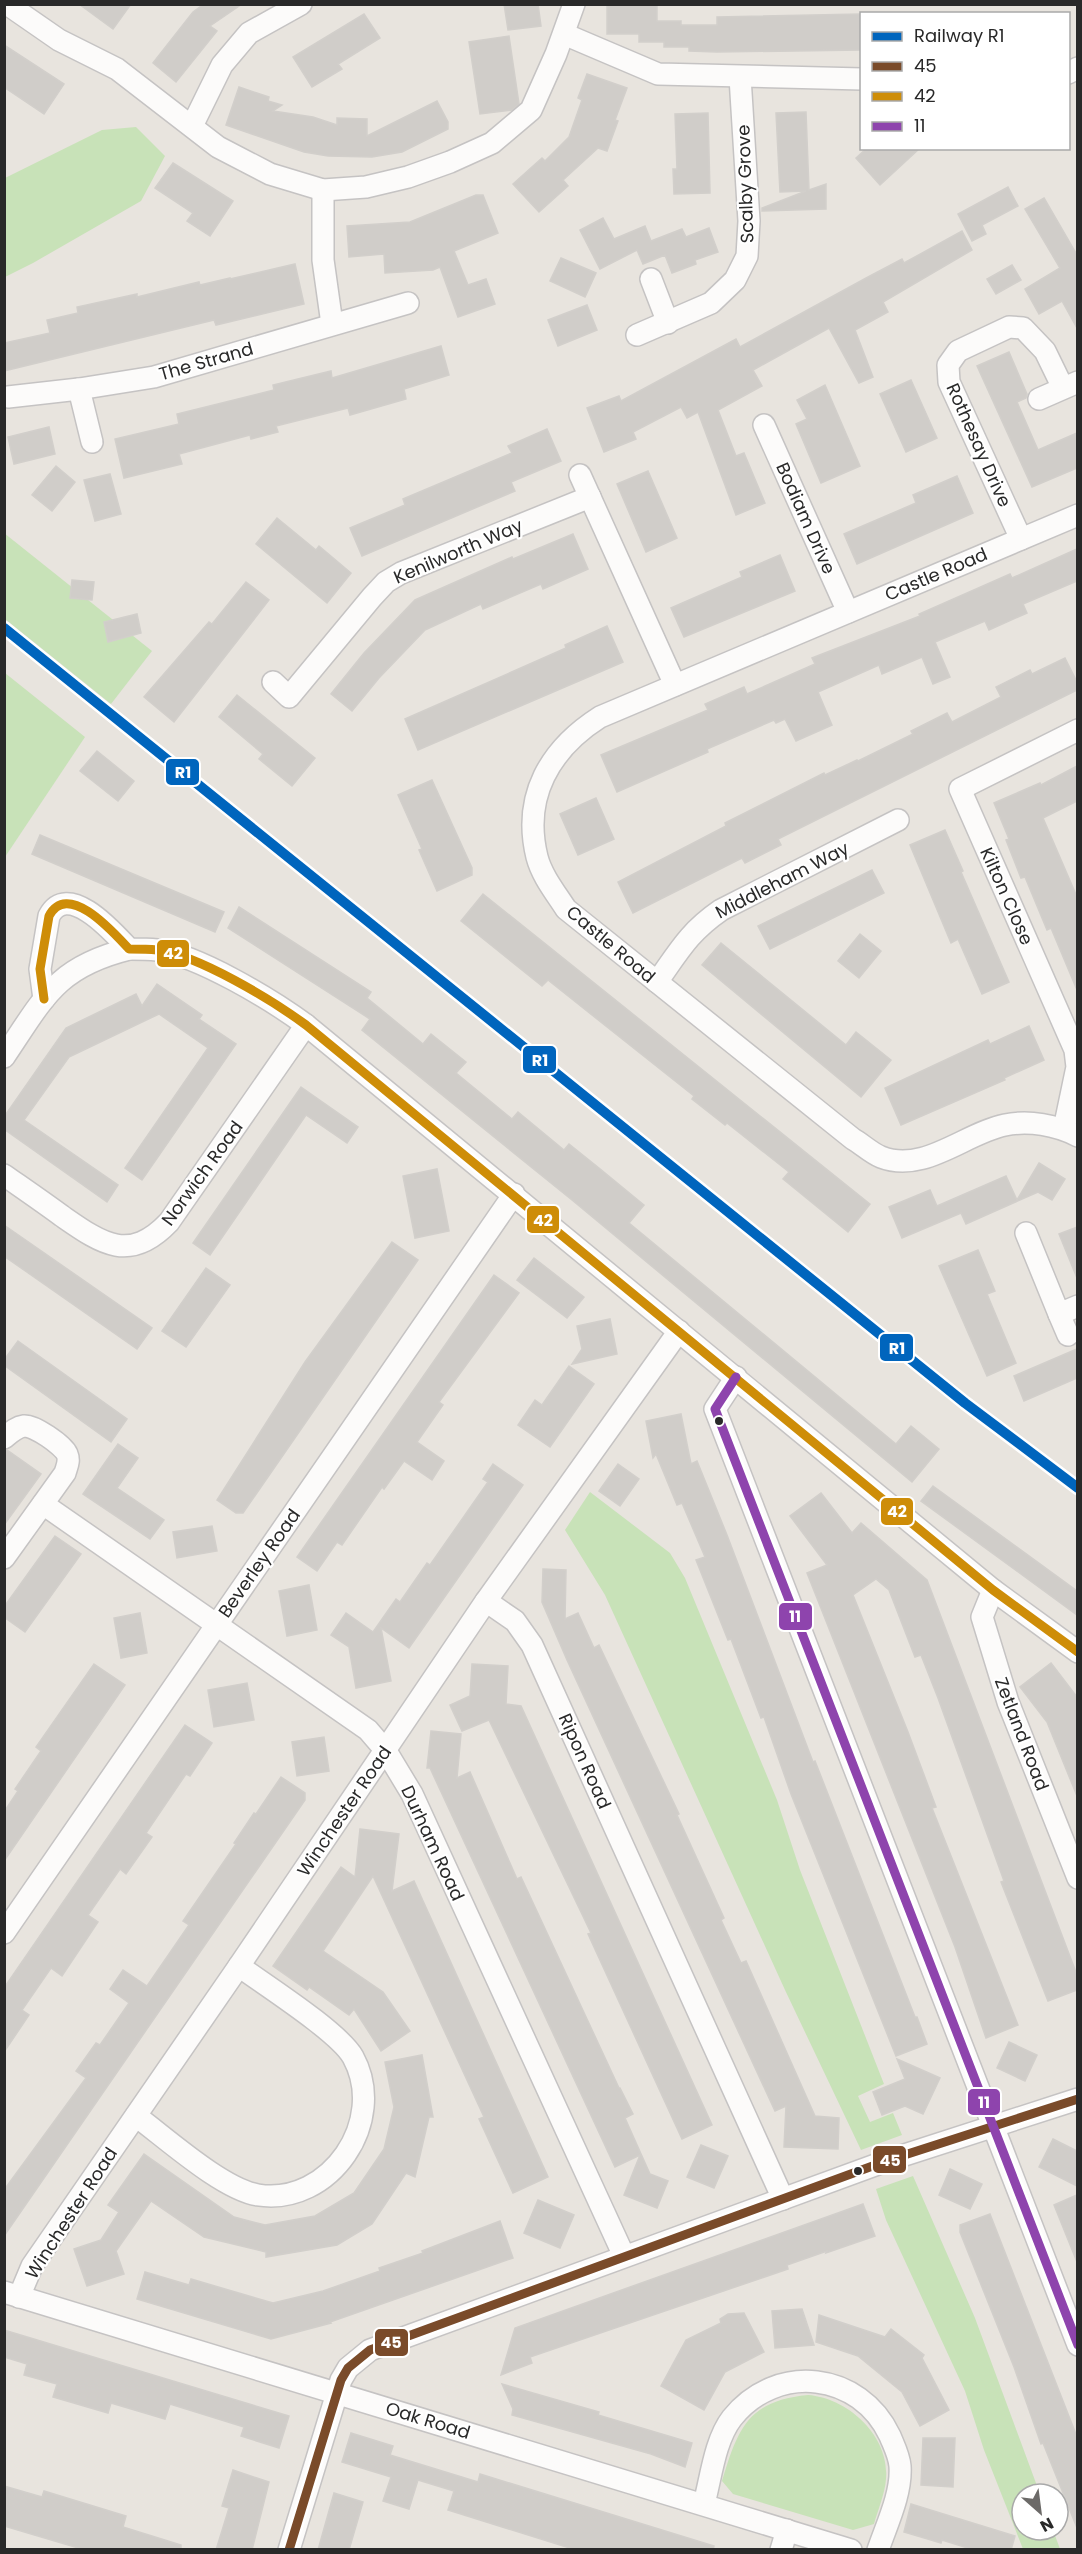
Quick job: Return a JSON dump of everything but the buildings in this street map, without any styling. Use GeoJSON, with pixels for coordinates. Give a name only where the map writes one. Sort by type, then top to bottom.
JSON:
{"type":"FeatureCollection","features":[{"type":"Feature","properties":{"kind":"street"},"geometry":{"type":"LineString","coordinates":[[8,4],[59,40],[117,69],[218,147],[270,174],[323,190],[366,187],[408,177],[450,162],[492,143],[531,110],[564,34],[574,4]]}},
{"type":"Feature","properties":{"kind":"street"},"geometry":{"type":"LineString","coordinates":[[192,126],[222,65],[249,33],[301,4]]}},
{"type":"Feature","properties":{"kind":"street"},"geometry":{"type":"LineString","coordinates":[[564,34],[658,74],[860,79]]}},
{"type":"Feature","properties":{"kind":"street","name":"Scalby Grove"},"geometry":{"type":"LineString","coordinates":[[637,335],[711,303],[735,280],[747,256],[749,221],[740,77]]}},
{"type":"Feature","properties":{"kind":"street"},"geometry":{"type":"LineString","coordinates":[[323,190],[323,260],[332,324]]}},
{"type":"Feature","properties":{"kind":"street"},"geometry":{"type":"LineString","coordinates":[[651,279],[668,323]]}},
{"type":"Feature","properties":{"kind":"street","name":"The Strand"},"geometry":{"type":"LineString","coordinates":[[8,397],[154,377],[408,303]]}},
{"type":"Feature","properties":{"kind":"street","name":"Rothesay Drive"},"geometry":{"type":"LineString","coordinates":[[1021,539],[949,382],[948,365],[958,351],[1009,327],[1023,328],[1045,351],[1070,385],[1039,399]]}},
{"type":"Feature","properties":{"kind":"street"},"geometry":{"type":"LineString","coordinates":[[79,389],[92,442]]}},
{"type":"Feature","properties":{"kind":"street","name":"Bodiam Drive"},"geometry":{"type":"LineString","coordinates":[[764,425],[848,612]]}},
{"type":"Feature","properties":{"kind":"street"},"geometry":{"type":"LineString","coordinates":[[580,475],[675,685]]}},
{"type":"Feature","properties":{"kind":"street","name":"Kenilworth Way"},"geometry":{"type":"LineString","coordinates":[[273,682],[289,697],[372,597],[386,582],[401,573],[590,497]]}},
{"type":"Feature","properties":{"kind":"street","name":"Castle Road"},"geometry":{"type":"LineString","coordinates":[[1071,1132],[1039,1124],[1005,1125],[936,1153],[907,1161],[881,1157],[854,1139],[566,909],[546,879],[537,857],[534,832],[535,806],[550,761],[582,728],[600,717],[1077,515]]}},
{"type":"Feature","properties":{"kind":"street","name":"Kilton Close"},"geometry":{"type":"LineString","coordinates":[[1071,1132],[1077,1067],[1074,1050],[960,789],[1077,730]]}},
{"type":"Feature","properties":{"kind":"street","name":"Middleham Way"},"geometry":{"type":"LineString","coordinates":[[657,982],[692,932],[712,916],[898,820]]}},
{"type":"Feature","properties":{"kind":"street"},"geometry":{"type":"LineString","coordinates":[[44,999],[40,969],[52,910],[64,903],[69,903],[100,918],[129,949]]}},
{"type":"Feature","properties":{"kind":"street"},"geometry":{"type":"LineString","coordinates":[[4,1057],[44,999],[62,978],[82,965],[105,955],[129,949],[159,950],[185,957],[255,992],[306,1025],[993,1590],[1077,1652]]}},
{"type":"Feature","properties":{"kind":"street","name":"Norwich Road"},"geometry":{"type":"LineString","coordinates":[[4,1175],[94,1238],[124,1246],[140,1244],[155,1237],[169,1222],[306,1025]]}},
{"type":"Feature","properties":{"kind":"street","name":"Beverley Road"},"geometry":{"type":"LineString","coordinates":[[4,1932],[514,1194]]}},
{"type":"Feature","properties":{"kind":"street"},"geometry":{"type":"LineString","coordinates":[[1026,1233],[1068,1310],[1068,1335]]}},
{"type":"Feature","properties":{"kind":"street","name":"Winchester Road"},"geometry":{"type":"LineString","coordinates":[[12,2295],[386,1751],[486,1601],[679,1331]]}},
{"type":"Feature","properties":{"kind":"street"},"geometry":{"type":"LineString","coordinates":[[736,1377],[715,1409],[1077,2345]]}},
{"type":"Feature","properties":{"kind":"street"},"geometry":{"type":"LineString","coordinates":[[4,1438],[22,1426],[32,1426],[63,1448],[69,1456],[65,1473],[4,1558]]}},
{"type":"Feature","properties":{"kind":"street","name":"Durham Road"},"geometry":{"type":"LineString","coordinates":[[43,1504],[368,1730],[386,1751],[412,1794],[624,2256]]}},
{"type":"Feature","properties":{"kind":"street","name":"Zetland Road"},"geometry":{"type":"LineString","coordinates":[[993,1590],[982,1617],[1008,1702],[1077,1878]]}},
{"type":"Feature","properties":{"kind":"street","name":"Ripon Road"},"geometry":{"type":"LineString","coordinates":[[486,1601],[515,1621],[532,1646],[783,2199]]}},
{"type":"Feature","properties":{"kind":"street"},"geometry":{"type":"LineString","coordinates":[[136,2116],[222,2180],[256,2195],[287,2196],[319,2183],[348,2154],[361,2123],[364,2091],[353,2057],[338,2038],[239,1966]]}},
{"type":"Feature","properties":{"kind":"street"},"geometry":{"type":"LineString","coordinates":[[289,2550],[336,2392],[348,2368],[370,2350],[783,2199],[1077,2099]]}},
{"type":"Feature","properties":{"kind":"street","name":"Oak Road"},"geometry":{"type":"LineString","coordinates":[[12,2295],[704,2504],[784,2540],[851,2550]]}},
{"type":"Feature","properties":{"kind":"street"},"geometry":{"type":"LineString","coordinates":[[704,2504],[722,2436],[732,2418],[764,2392],[783,2385],[821,2381],[851,2391],[867,2403],[885,2426],[897,2452],[900,2466],[899,2482],[878,2550]]}},
{"type":"Feature","properties":{"kind":"green space"},"geometry":{"type":"Polygon","coordinates":[[[136,127],[165,156],[141,201],[5,277],[5,178],[102,130],[136,127]]]}},
{"type":"Feature","properties":{"kind":"green space"},"geometry":{"type":"Polygon","coordinates":[[[4,533],[152,651],[111,704],[5,619],[4,533]]]}},
{"type":"Feature","properties":{"kind":"green space"},"geometry":{"type":"Polygon","coordinates":[[[5,673],[85,737],[5,857],[5,673]]]}},
{"type":"Feature","properties":{"kind":"green space"},"geometry":{"type":"Polygon","coordinates":[[[590,1492],[670,1553],[685,1578],[777,1800],[800,1870],[884,2084],[858,2096],[870,2122],[893,2113],[902,2135],[861,2150],[785,1990],[605,1595],[565,1530],[590,1492]]]}},
{"type":"Feature","properties":{"kind":"green space"},"geometry":{"type":"Polygon","coordinates":[[[913,2176],[975,2318],[1036,2482],[1010,2482],[1010,2516],[984,2450],[965,2391],[886,2220],[876,2189],[913,2176]]]}},
{"type":"Feature","properties":{"kind":"green space"},"geometry":{"type":"Polygon","coordinates":[[[808,2395],[838,2403],[864,2422],[874,2434],[885,2463],[886,2479],[874,2524],[853,2530],[733,2494],[722,2481],[740,2433],[758,2411],[787,2398],[808,2395]]]}},
{"type":"Feature","properties":{"kind":"green space"},"geometry":{"type":"Polygon","coordinates":[[[1020,2542],[1057,2542],[1060,2549],[1023,2549],[1020,2542]]]}},
{"type":"Feature","properties":{"kind":"rail line","name":"R1"},"geometry":{"type":"LineString","coordinates":[[4,628],[965,1403],[1078,1488]]}},
{"type":"Feature","properties":{"kind":"transit line","name":"42"},"geometry":{"type":"LineString","coordinates":[[44,999],[40,969],[49,916],[57,906],[67,904],[79,906],[90,913],[129,949],[157,950],[193,960],[274,1003],[306,1025],[993,1590],[1078,1652]]}},
{"type":"Feature","properties":{"kind":"transit line","name":"11"},"geometry":{"type":"LineString","coordinates":[[736,1377],[715,1409],[1078,2345]]}},
{"type":"Feature","properties":{"kind":"transit line","name":"45"},"geometry":{"type":"LineString","coordinates":[[289,2550],[341,2380],[348,2368],[370,2350],[889,2160],[1078,2099]]}}]}
